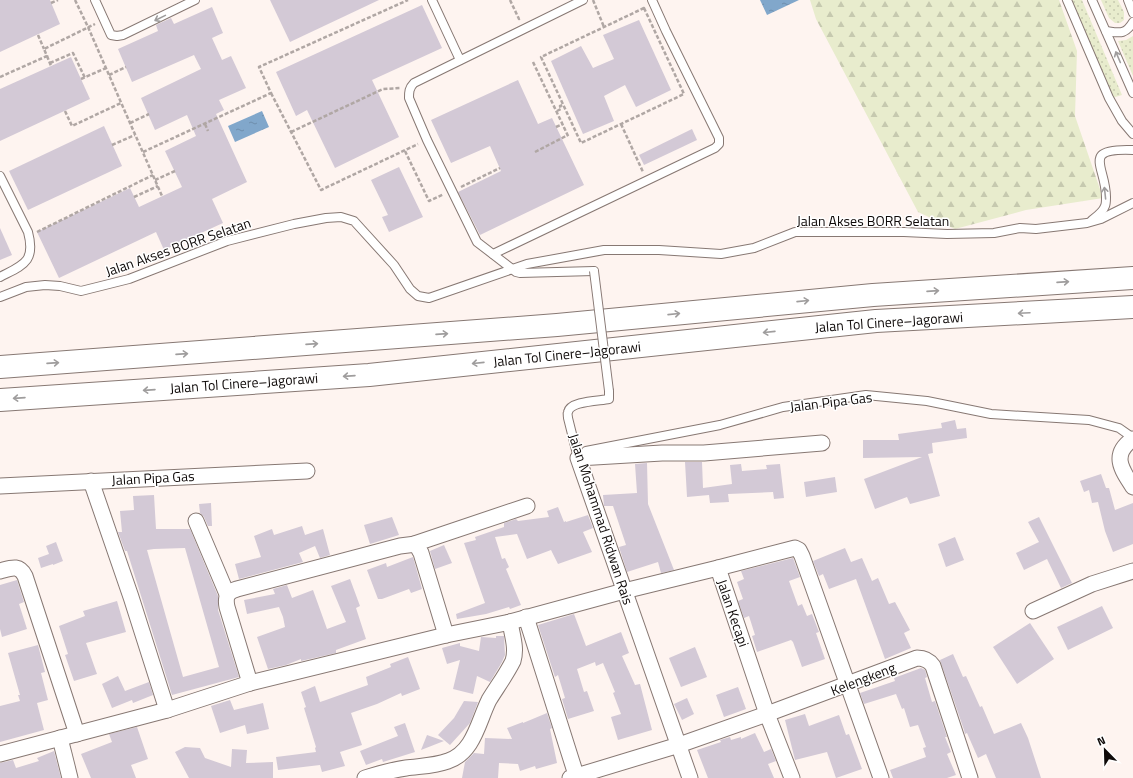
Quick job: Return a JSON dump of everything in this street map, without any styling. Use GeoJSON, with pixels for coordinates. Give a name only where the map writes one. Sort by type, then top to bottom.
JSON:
{"type":"FeatureCollection","features":[{"type":"Feature","properties":{"kind":"highway","name":"Jalan Tol Cinere–Jagorawi"},"geometry":{"type":"LineString","coordinates":[[0,368],[557,325],[874,294],[1133,278]]}},
{"type":"Feature","properties":{"kind":"highway","name":"Jalan Tol Cinere–Jagorawi"},"geometry":{"type":"LineString","coordinates":[[0,400],[369,375],[876,321],[1133,307]]}},
{"type":"Feature","properties":{"kind":"street"},"geometry":{"type":"LineString","coordinates":[[1133,438],[1122,449],[1120,460],[1122,469],[1133,487]]}},
{"type":"Feature","properties":{"kind":"street"},"geometry":{"type":"LineString","coordinates":[[577,456],[704,453],[822,443]]}},
{"type":"Feature","properties":{"kind":"street","name":"Jalan Mohammad Ridwan Rais"},"geometry":{"type":"LineString","coordinates":[[577,456],[690,778]]}},
{"type":"Feature","properties":{"kind":"street","name":"Jalan Pipa Gas"},"geometry":{"type":"LineString","coordinates":[[0,486],[307,470]]}},
{"type":"Feature","properties":{"kind":"street"},"geometry":{"type":"LineString","coordinates":[[91,481],[167,710]]}},
{"type":"Feature","properties":{"kind":"street"},"geometry":{"type":"LineString","coordinates":[[227,594],[237,589],[414,544],[527,506]]}},
{"type":"Feature","properties":{"kind":"street"},"geometry":{"type":"LineString","coordinates":[[196,521],[227,594],[227,607],[250,683]]}},
{"type":"Feature","properties":{"kind":"street"},"geometry":{"type":"LineString","coordinates":[[414,544],[417,545],[421,553],[446,635]]}},
{"type":"Feature","properties":{"kind":"street","name":"Jalan Kecapi"},"geometry":{"type":"LineString","coordinates":[[792,778],[768,714],[718,568],[788,549],[795,548],[799,550],[847,685]]}},
{"type":"Feature","properties":{"kind":"street"},"geometry":{"type":"LineString","coordinates":[[0,571],[16,568],[21,570],[25,576],[77,734]]}},
{"type":"Feature","properties":{"kind":"street"},"geometry":{"type":"LineString","coordinates":[[0,754],[167,710],[250,683],[446,635],[510,622],[624,591],[718,568]]}},
{"type":"Feature","properties":{"kind":"street"},"geometry":{"type":"LineString","coordinates":[[1034,611],[1092,584],[1133,571]]}},
{"type":"Feature","properties":{"kind":"street"},"geometry":{"type":"LineString","coordinates":[[526,617],[574,777]]}},
{"type":"Feature","properties":{"kind":"street"},"geometry":{"type":"LineString","coordinates":[[364,778],[406,768],[424,772],[450,761],[465,750],[472,742],[490,699],[513,661],[514,645],[510,622]]}},
{"type":"Feature","properties":{"kind":"street","name":"Kelengkeng"},"geometry":{"type":"LineString","coordinates":[[574,777],[679,745],[768,714],[917,658],[923,658],[931,662],[970,778]]}},
{"type":"Feature","properties":{"kind":"street"},"geometry":{"type":"LineString","coordinates":[[847,685],[881,778]]}},
{"type":"Feature","properties":{"kind":"street"},"geometry":{"type":"LineString","coordinates":[[60,738],[70,778]]}},
{"type":"Feature","properties":{"kind":"lane"},"geometry":{"type":"LineString","coordinates":[[95,0],[111,35],[117,36],[123,35],[195,0]]}},
{"type":"Feature","properties":{"kind":"lane"},"geometry":{"type":"LineString","coordinates":[[432,0],[460,60]]}},
{"type":"Feature","properties":{"kind":"lane"},"geometry":{"type":"LineString","coordinates":[[410,87],[414,83],[583,0]]}},
{"type":"Feature","properties":{"kind":"lane"},"geometry":{"type":"LineString","coordinates":[[493,254],[715,148],[719,144],[719,138],[652,0]]}},
{"type":"Feature","properties":{"kind":"lane"},"geometry":{"type":"LineString","coordinates":[[1067,0],[1110,98],[1122,121],[1133,134]]}},
{"type":"Feature","properties":{"kind":"lane"},"geometry":{"type":"LineString","coordinates":[[1092,0],[1133,93]]}},
{"type":"Feature","properties":{"kind":"lane"},"geometry":{"type":"LineString","coordinates":[[1128,0],[1133,13]]}},
{"type":"Feature","properties":{"kind":"lane"},"geometry":{"type":"LineString","coordinates":[[1106,31],[1120,33],[1128,30],[1133,22]]}},
{"type":"Feature","properties":{"kind":"lane","name":"Jalan Mohammad Ridwan Rais"},"geometry":{"type":"LineString","coordinates":[[410,87],[409,98],[427,140],[477,242],[516,272],[525,273],[594,270],[609,391],[608,399],[577,403],[568,411],[568,418],[577,456]]}},
{"type":"Feature","properties":{"kind":"lane"},"geometry":{"type":"LineString","coordinates":[[1087,223],[1099,215],[1106,206],[1106,192],[1099,165],[1099,158],[1104,152],[1116,149],[1133,150]]}},
{"type":"Feature","properties":{"kind":"lane"},"geometry":{"type":"LineString","coordinates":[[0,176],[29,235],[31,253],[27,260],[18,268],[0,276]]}},
{"type":"Feature","properties":{"kind":"lane","name":"Jalan Akses BORR Selatan"},"geometry":{"type":"LineString","coordinates":[[0,297],[26,286],[60,286],[81,291],[129,279],[227,240],[326,218],[341,217],[354,221],[394,265],[410,289],[418,296],[430,298],[527,264],[604,250],[659,250],[720,254],[754,248],[794,232],[994,233],[1020,228],[1036,229],[1087,223],[1101,219],[1133,203]]}},
{"type":"Feature","properties":{"kind":"lane","name":"Jalan Pipa Gas"},"geometry":{"type":"LineString","coordinates":[[577,456],[720,424],[782,407],[866,395],[927,401],[991,414],[1102,422],[1119,428],[1133,438]]}},
{"type":"Feature","properties":{"kind":"path"},"geometry":{"type":"LineString","coordinates":[[51,3],[58,0]]}},
{"type":"Feature","properties":{"kind":"path"},"geometry":{"type":"LineString","coordinates":[[75,0],[162,196]]}},
{"type":"Feature","properties":{"kind":"path"},"geometry":{"type":"LineString","coordinates":[[408,0],[259,67],[321,190],[427,140]]}},
{"type":"Feature","properties":{"kind":"path"},"geometry":{"type":"LineString","coordinates":[[510,0],[519,19],[531,13],[537,23]]}},
{"type":"Feature","properties":{"kind":"path"},"geometry":{"type":"LineString","coordinates":[[593,0],[604,27]]}},
{"type":"Feature","properties":{"kind":"path"},"geometry":{"type":"LineString","coordinates":[[644,8],[684,94],[581,143],[563,105],[541,56],[644,8]]}},
{"type":"Feature","properties":{"kind":"path"},"geometry":{"type":"LineString","coordinates":[[44,49],[88,27],[105,21]]}},
{"type":"Feature","properties":{"kind":"path"},"geometry":{"type":"LineString","coordinates":[[38,35],[51,65],[73,53],[85,78]]}},
{"type":"Feature","properties":{"kind":"path"},"geometry":{"type":"LineString","coordinates":[[0,77],[47,56]]}},
{"type":"Feature","properties":{"kind":"path"},"geometry":{"type":"LineString","coordinates":[[533,62],[569,137],[535,152]]}},
{"type":"Feature","properties":{"kind":"path"},"geometry":{"type":"LineString","coordinates":[[109,75],[126,67]]}},
{"type":"Feature","properties":{"kind":"path"},"geometry":{"type":"LineString","coordinates":[[81,79],[106,68]]}},
{"type":"Feature","properties":{"kind":"path"},"geometry":{"type":"LineString","coordinates":[[291,132],[383,88],[410,87]]}},
{"type":"Feature","properties":{"kind":"path"},"geometry":{"type":"LineString","coordinates":[[143,152],[271,93]]}},
{"type":"Feature","properties":{"kind":"path"},"geometry":{"type":"LineString","coordinates":[[65,111],[72,126],[121,103]]}},
{"type":"Feature","properties":{"kind":"path"},"geometry":{"type":"LineString","coordinates":[[557,111],[561,109],[560,106],[563,105]]}},
{"type":"Feature","properties":{"kind":"path"},"geometry":{"type":"LineString","coordinates":[[130,123],[149,114]]}},
{"type":"Feature","properties":{"kind":"path"},"geometry":{"type":"LineString","coordinates":[[205,124],[208,131]]}},
{"type":"Feature","properties":{"kind":"path"},"geometry":{"type":"LineString","coordinates":[[556,127],[563,124]]}},
{"type":"Feature","properties":{"kind":"path"},"geometry":{"type":"LineString","coordinates":[[621,124],[643,172]]}},
{"type":"Feature","properties":{"kind":"path"},"geometry":{"type":"LineString","coordinates":[[112,145],[135,135]]}},
{"type":"Feature","properties":{"kind":"path"},"geometry":{"type":"LineString","coordinates":[[405,150],[429,201],[500,168]]}},
{"type":"Feature","properties":{"kind":"path"},"geometry":{"type":"LineString","coordinates":[[155,180],[175,171]]}},
{"type":"Feature","properties":{"kind":"path"},"geometry":{"type":"LineString","coordinates":[[29,235],[153,175]]}},
{"type":"Feature","properties":{"kind":"path"},"geometry":{"type":"LineString","coordinates":[[134,197],[158,186]]}},
{"type":"Feature","properties":{"kind":"green space"},"geometry":{"type":"Polygon","coordinates":[[[810,0],[1059,0],[1077,51],[1075,116],[1103,198],[1026,210],[955,229],[918,212],[816,19],[810,0]]]}},
{"type":"Feature","properties":{"kind":"green space"},"geometry":{"type":"Polygon","coordinates":[[[1072,0],[1082,0],[1122,95],[1112,98],[1072,0]]]}},
{"type":"Feature","properties":{"kind":"green space"},"geometry":{"type":"Polygon","coordinates":[[[1101,0],[1118,0],[1124,12],[1124,20],[1120,23],[1115,23],[1109,18],[1101,0]]]}},
{"type":"Feature","properties":{"kind":"green space"},"geometry":{"type":"Polygon","coordinates":[[[1133,36],[1133,76],[1118,41],[1126,40],[1133,36]]]}},
{"type":"Feature","properties":{"kind":"water"},"geometry":{"type":"Polygon","coordinates":[[[760,0],[799,0],[767,15],[760,0]]]}},
{"type":"Feature","properties":{"kind":"water"},"geometry":{"type":"Polygon","coordinates":[[[262,111],[269,127],[235,142],[228,126],[262,111]]]}},
{"type":"Feature","properties":{"kind":"building"},"geometry":{"type":"Polygon","coordinates":[[[0,0],[50,0],[60,24],[0,52],[0,0]]]}},
{"type":"Feature","properties":{"kind":"building"},"geometry":{"type":"Polygon","coordinates":[[[270,0],[379,0],[290,42],[270,0]]]}},
{"type":"Feature","properties":{"kind":"building"},"geometry":{"type":"Polygon","coordinates":[[[422,5],[442,48],[372,80],[399,137],[335,168],[307,110],[296,116],[276,72],[422,5]]]}},
{"type":"Feature","properties":{"kind":"building"},"geometry":{"type":"Polygon","coordinates":[[[212,7],[223,33],[212,38],[222,60],[231,56],[246,88],[219,100],[224,110],[216,114],[247,182],[212,199],[223,223],[164,250],[156,232],[59,278],[37,232],[130,188],[139,207],[182,187],[165,151],[196,136],[187,115],[155,130],[141,98],[201,69],[194,55],[132,82],[118,49],[158,31],[156,25],[171,18],[174,24],[212,7]]]}},
{"type":"Feature","properties":{"kind":"building"},"geometry":{"type":"Polygon","coordinates":[[[639,20],[671,90],[636,107],[625,85],[604,96],[614,121],[583,134],[551,61],[581,46],[593,68],[614,59],[603,35],[639,20]]]}},
{"type":"Feature","properties":{"kind":"building"},"geometry":{"type":"Polygon","coordinates":[[[71,57],[90,99],[0,141],[0,89],[71,57]]]}},
{"type":"Feature","properties":{"kind":"building"},"geometry":{"type":"Polygon","coordinates":[[[518,80],[538,124],[552,118],[584,185],[480,235],[458,192],[501,171],[490,146],[451,163],[431,120],[518,80]]]}},
{"type":"Feature","properties":{"kind":"building"},"geometry":{"type":"Polygon","coordinates":[[[104,126],[122,166],[28,210],[9,171],[104,126]]]}},
{"type":"Feature","properties":{"kind":"building"},"geometry":{"type":"Polygon","coordinates":[[[692,129],[697,140],[644,165],[639,155],[692,129]]]}},
{"type":"Feature","properties":{"kind":"building"},"geometry":{"type":"Polygon","coordinates":[[[399,167],[423,217],[389,232],[382,217],[388,215],[371,180],[399,167]]]}},
{"type":"Feature","properties":{"kind":"building"},"geometry":{"type":"Polygon","coordinates":[[[0,228],[12,255],[0,260],[0,228]]]}},
{"type":"Feature","properties":{"kind":"building"},"geometry":{"type":"Polygon","coordinates":[[[955,420],[957,429],[966,428],[967,438],[932,443],[933,453],[928,454],[940,496],[910,504],[907,497],[875,509],[864,479],[922,457],[863,458],[863,440],[899,440],[898,434],[942,428],[941,423],[955,420]]]}},
{"type":"Feature","properties":{"kind":"building"},"geometry":{"type":"Polygon","coordinates":[[[685,462],[702,462],[703,488],[732,484],[730,465],[741,464],[742,471],[767,469],[766,465],[780,464],[784,498],[774,499],[773,492],[728,494],[729,502],[710,503],[709,495],[687,497],[685,462]]]}},
{"type":"Feature","properties":{"kind":"building"},"geometry":{"type":"Polygon","coordinates":[[[647,463],[648,504],[674,570],[661,573],[658,562],[627,572],[619,547],[626,545],[613,506],[604,506],[603,495],[637,493],[635,464],[647,463]]]}},
{"type":"Feature","properties":{"kind":"building"},"geometry":{"type":"Polygon","coordinates":[[[1101,474],[1106,488],[1109,488],[1115,510],[1133,503],[1133,544],[1113,552],[1105,531],[1098,502],[1092,503],[1089,490],[1084,492],[1080,481],[1101,474]]]}},
{"type":"Feature","properties":{"kind":"building"},"geometry":{"type":"Polygon","coordinates":[[[835,477],[837,492],[806,497],[804,482],[835,477]]]}},
{"type":"Feature","properties":{"kind":"building"},"geometry":{"type":"Polygon","coordinates":[[[154,495],[156,529],[190,529],[218,596],[218,610],[239,677],[172,695],[127,551],[125,551],[118,532],[122,532],[120,511],[134,510],[133,496],[154,495]],[[185,548],[147,550],[183,677],[219,667],[185,548]]]}},
{"type":"Feature","properties":{"kind":"building"},"geometry":{"type":"Polygon","coordinates":[[[211,503],[212,526],[208,526],[204,517],[200,513],[199,504],[211,503]]]}},
{"type":"Feature","properties":{"kind":"building"},"geometry":{"type":"Polygon","coordinates":[[[558,507],[564,522],[588,515],[593,528],[583,532],[592,552],[558,564],[551,550],[527,559],[517,534],[495,537],[502,559],[505,558],[509,567],[506,569],[521,605],[510,609],[509,607],[486,614],[457,619],[456,614],[485,603],[464,543],[476,540],[475,537],[504,527],[504,523],[516,519],[518,521],[549,517],[547,511],[558,507]]]}},
{"type":"Feature","properties":{"kind":"building"},"geometry":{"type":"Polygon","coordinates":[[[392,517],[399,535],[370,544],[364,525],[392,517]]]}},
{"type":"Feature","properties":{"kind":"building"},"geometry":{"type":"Polygon","coordinates":[[[1039,517],[1072,583],[1061,588],[1047,559],[1024,570],[1016,553],[1039,542],[1028,522],[1039,517]]]}},
{"type":"Feature","properties":{"kind":"building"},"geometry":{"type":"Polygon","coordinates":[[[302,526],[305,535],[323,529],[330,555],[320,558],[315,546],[299,553],[303,562],[239,579],[235,564],[261,557],[254,536],[272,529],[274,535],[302,526]]]}},
{"type":"Feature","properties":{"kind":"building"},"geometry":{"type":"Polygon","coordinates":[[[955,537],[964,560],[946,567],[938,544],[955,537]]]}},
{"type":"Feature","properties":{"kind":"building"},"geometry":{"type":"Polygon","coordinates":[[[56,542],[63,561],[41,568],[38,558],[49,554],[46,546],[56,542]]]}},
{"type":"Feature","properties":{"kind":"building"},"geometry":{"type":"Polygon","coordinates":[[[444,545],[452,563],[435,569],[430,551],[444,545]]]}},
{"type":"Feature","properties":{"kind":"building"},"geometry":{"type":"Polygon","coordinates":[[[845,548],[851,562],[862,558],[872,581],[878,578],[889,604],[895,602],[910,630],[904,633],[911,648],[885,659],[856,579],[829,589],[823,574],[819,576],[813,561],[845,548]]]}},
{"type":"Feature","properties":{"kind":"building"},"geometry":{"type":"Polygon","coordinates":[[[413,557],[422,589],[411,593],[409,589],[382,599],[378,599],[367,570],[386,563],[387,567],[413,557]]]}},
{"type":"Feature","properties":{"kind":"building"},"geometry":{"type":"Polygon","coordinates":[[[793,558],[800,577],[789,581],[798,606],[802,604],[807,616],[812,614],[819,632],[816,633],[825,659],[802,667],[791,640],[757,652],[752,636],[755,635],[749,616],[744,618],[738,601],[743,599],[737,582],[744,579],[741,571],[793,558]]]}},
{"type":"Feature","properties":{"kind":"building"},"geometry":{"type":"Polygon","coordinates":[[[350,579],[360,606],[356,608],[366,639],[336,650],[336,653],[301,661],[301,659],[286,665],[268,669],[257,637],[285,627],[283,617],[279,607],[247,614],[244,600],[275,594],[273,589],[287,585],[292,598],[313,590],[327,629],[346,622],[331,586],[350,579]]]}},
{"type":"Feature","properties":{"kind":"building"},"geometry":{"type":"Polygon","coordinates":[[[17,580],[24,602],[19,604],[27,629],[2,637],[0,629],[0,585],[17,580]]]}},
{"type":"Feature","properties":{"kind":"building"},"geometry":{"type":"Polygon","coordinates":[[[117,601],[126,632],[86,643],[97,674],[74,681],[65,655],[68,654],[59,626],[85,616],[83,611],[117,601]]]}},
{"type":"Feature","properties":{"kind":"building"},"geometry":{"type":"Polygon","coordinates":[[[1102,606],[1113,628],[1068,650],[1057,627],[1102,606]]]}},
{"type":"Feature","properties":{"kind":"building"},"geometry":{"type":"Polygon","coordinates":[[[574,614],[586,646],[621,632],[629,653],[622,656],[635,685],[640,684],[652,730],[618,740],[611,717],[621,714],[613,693],[615,692],[603,663],[596,666],[595,662],[577,669],[584,692],[587,691],[594,711],[568,719],[562,699],[565,698],[558,675],[555,677],[538,625],[574,614]]]}},
{"type":"Feature","properties":{"kind":"building"},"geometry":{"type":"Polygon","coordinates":[[[1030,623],[1054,659],[1017,684],[993,647],[1030,623]]]}},
{"type":"Feature","properties":{"kind":"building"},"geometry":{"type":"Polygon","coordinates":[[[496,636],[504,636],[505,655],[490,682],[477,676],[473,694],[453,689],[460,660],[447,664],[442,648],[460,643],[460,646],[479,651],[481,637],[496,638],[496,636]]]}},
{"type":"Feature","properties":{"kind":"building"},"geometry":{"type":"Polygon","coordinates":[[[38,645],[45,672],[41,673],[48,700],[37,703],[44,730],[0,742],[0,706],[20,701],[18,695],[20,695],[8,653],[38,645]]]}},
{"type":"Feature","properties":{"kind":"building"},"geometry":{"type":"Polygon","coordinates":[[[695,647],[707,677],[681,687],[669,658],[695,647]]]}},
{"type":"Feature","properties":{"kind":"building"},"geometry":{"type":"Polygon","coordinates":[[[953,654],[963,677],[966,676],[980,707],[982,706],[994,734],[1021,723],[1028,738],[1041,778],[996,778],[986,754],[978,758],[967,733],[965,734],[940,660],[953,654]]]}},
{"type":"Feature","properties":{"kind":"building"},"geometry":{"type":"Polygon","coordinates":[[[408,657],[420,689],[402,696],[401,693],[377,704],[351,713],[362,745],[340,752],[345,766],[322,772],[320,765],[278,770],[276,757],[316,752],[316,747],[304,708],[306,707],[301,692],[315,686],[320,702],[368,685],[366,677],[391,667],[390,664],[408,657]]]}},
{"type":"Feature","properties":{"kind":"building"},"geometry":{"type":"Polygon","coordinates":[[[921,668],[925,670],[927,677],[925,678],[932,702],[935,701],[947,737],[945,737],[951,752],[947,754],[956,775],[947,778],[893,778],[890,770],[926,757],[923,748],[926,747],[918,725],[910,727],[904,708],[902,709],[896,694],[864,704],[860,693],[895,681],[894,678],[921,668]]]}},
{"type":"Feature","properties":{"kind":"building"},"geometry":{"type":"Polygon","coordinates":[[[118,676],[125,691],[149,682],[153,695],[133,703],[132,700],[112,708],[102,684],[118,676]]]}},
{"type":"Feature","properties":{"kind":"building"},"geometry":{"type":"Polygon","coordinates":[[[738,687],[746,709],[724,717],[716,695],[738,687]]]}},
{"type":"Feature","properties":{"kind":"building"},"geometry":{"type":"Polygon","coordinates":[[[687,698],[694,714],[682,720],[674,704],[687,698]]]}},
{"type":"Feature","properties":{"kind":"building"},"geometry":{"type":"Polygon","coordinates":[[[230,700],[234,710],[263,703],[269,729],[247,734],[245,725],[220,733],[211,706],[230,700]]]}},
{"type":"Feature","properties":{"kind":"building"},"geometry":{"type":"Polygon","coordinates":[[[464,701],[478,702],[470,723],[450,745],[438,735],[454,718],[464,701]]]}},
{"type":"Feature","properties":{"kind":"building"},"geometry":{"type":"Polygon","coordinates":[[[547,713],[552,728],[550,729],[557,763],[536,769],[535,766],[520,771],[518,764],[499,763],[498,778],[462,778],[465,762],[474,753],[484,754],[485,738],[512,739],[507,728],[547,713]]]}},
{"type":"Feature","properties":{"kind":"building"},"geometry":{"type":"Polygon","coordinates":[[[805,714],[809,726],[839,715],[846,735],[849,734],[862,769],[836,778],[827,752],[795,760],[785,720],[805,714]]]}},
{"type":"Feature","properties":{"kind":"building"},"geometry":{"type":"Polygon","coordinates":[[[405,723],[415,752],[383,762],[382,759],[366,765],[360,751],[398,736],[394,727],[405,723]]]}},
{"type":"Feature","properties":{"kind":"building"},"geometry":{"type":"Polygon","coordinates":[[[137,727],[148,759],[131,765],[136,778],[91,778],[81,754],[112,742],[109,734],[137,727]]]}},
{"type":"Feature","properties":{"kind":"building"},"geometry":{"type":"Polygon","coordinates":[[[755,733],[764,752],[771,749],[776,761],[768,764],[774,778],[708,778],[697,750],[721,742],[720,740],[730,737],[731,740],[741,737],[741,739],[755,733]]]}},
{"type":"Feature","properties":{"kind":"building"},"geometry":{"type":"Polygon","coordinates":[[[427,735],[444,741],[421,750],[427,735]]]}},
{"type":"Feature","properties":{"kind":"building"},"geometry":{"type":"Polygon","coordinates":[[[185,747],[200,748],[205,758],[231,767],[232,749],[247,750],[246,763],[273,762],[273,778],[189,778],[175,752],[185,747]]]}},
{"type":"Feature","properties":{"kind":"building"},"geometry":{"type":"Polygon","coordinates":[[[54,751],[61,778],[0,778],[0,763],[13,760],[16,768],[39,761],[37,758],[54,751]]]}}]}
